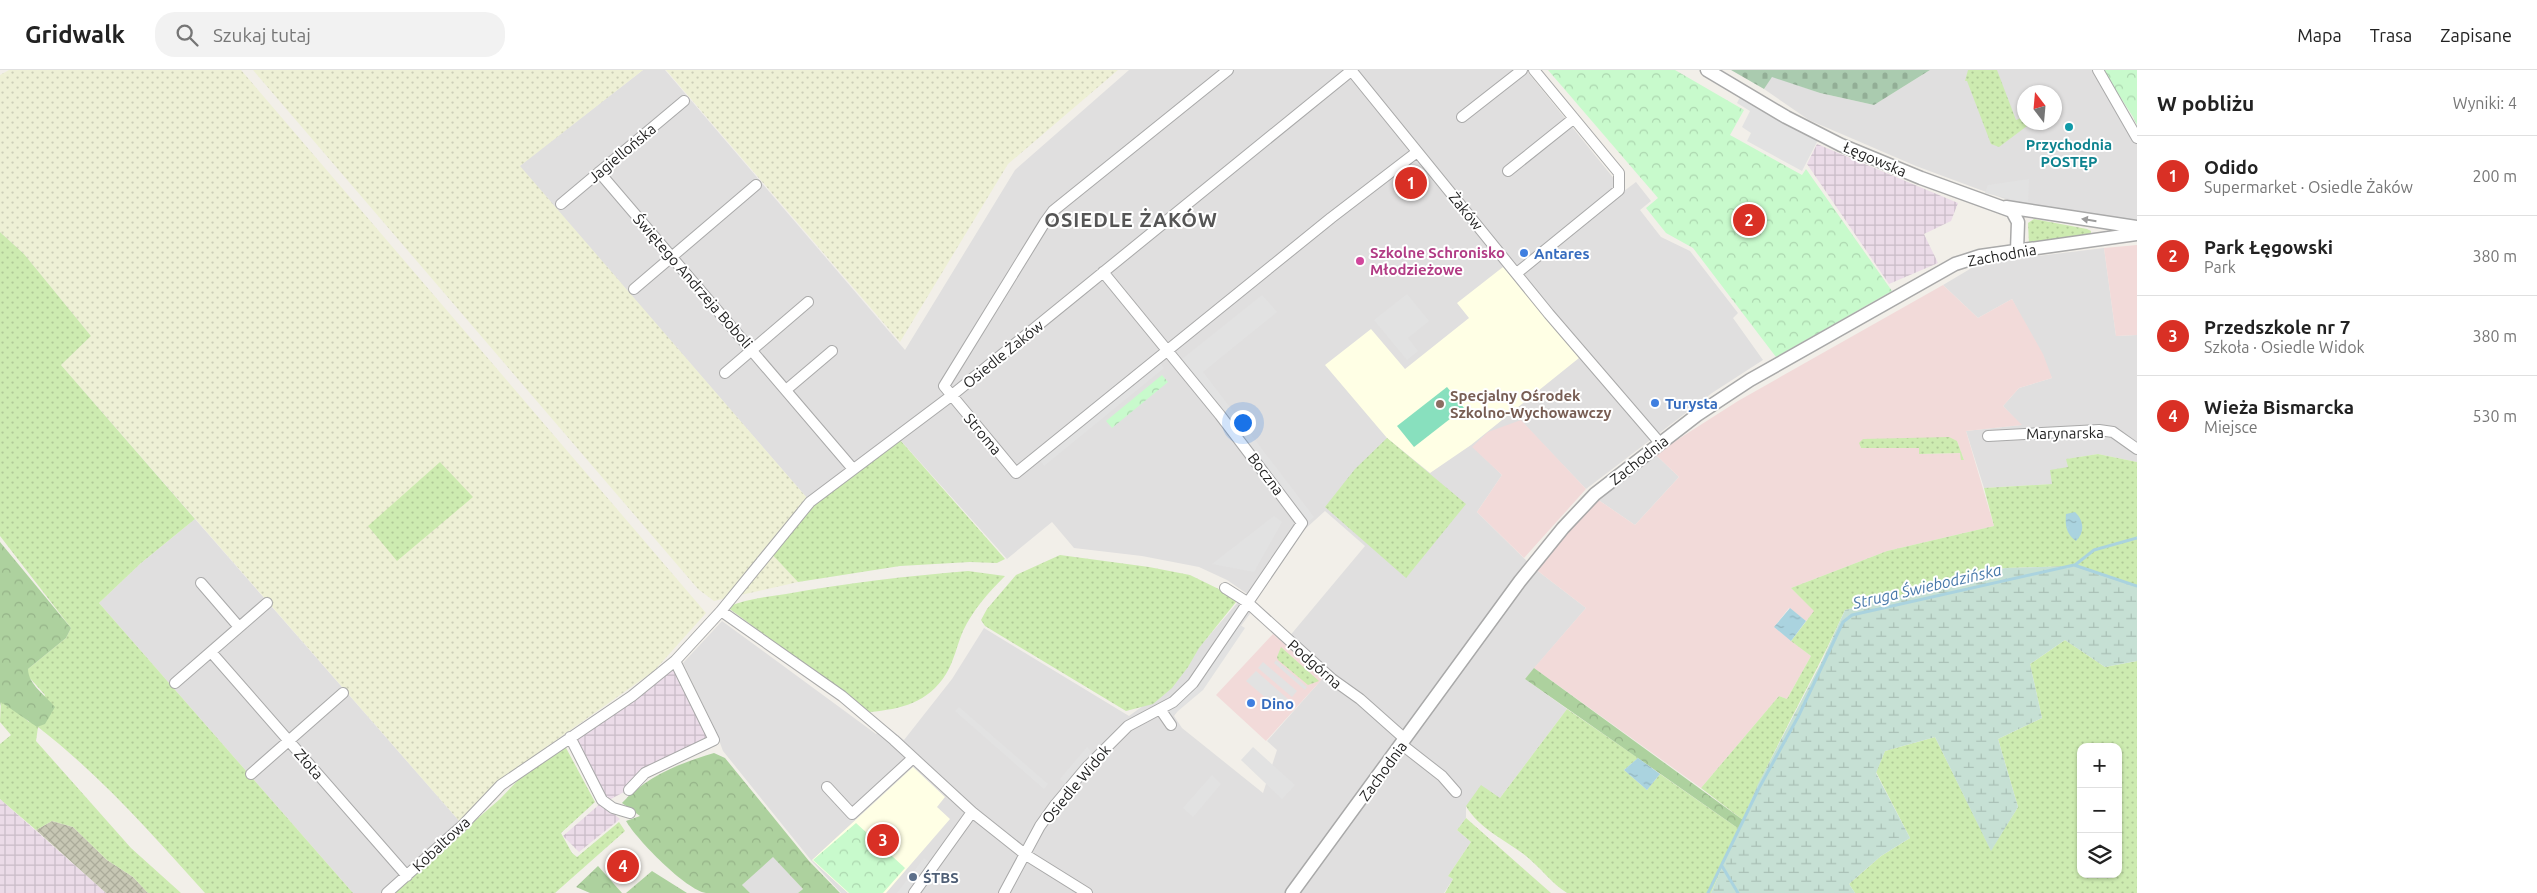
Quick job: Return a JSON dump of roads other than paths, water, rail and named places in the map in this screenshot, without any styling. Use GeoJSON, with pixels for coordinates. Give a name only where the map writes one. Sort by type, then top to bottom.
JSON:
{"type":"FeatureCollection","features":[{"type":"Feature","properties":{"kind":"street","name":"Osiedle Żaków"},"geometry":{"type":"LineString","coordinates":[[1228,70],[1049,216],[944,386],[951,396],[1351,70]]}},
{"type":"Feature","properties":{"kind":"street","name":"Żaków"},"geometry":{"type":"LineString","coordinates":[[1351,70],[1517,273],[1660,443]]}},
{"type":"Feature","properties":{"kind":"street"},"geometry":{"type":"LineString","coordinates":[[1462,117],[1522,70]]}},
{"type":"Feature","properties":{"kind":"street"},"geometry":{"type":"LineString","coordinates":[[1517,273],[1619,190],[1619,173],[1534,70]]}},
{"type":"Feature","properties":{"kind":"street","name":"Łęgowska"},"geometry":{"type":"LineString","coordinates":[[1707,70],[1779,113],[1841,145],[1921,178],[2012,211],[2017,218],[2019,227],[2017,251]]}},
{"type":"Feature","properties":{"kind":"street"},"geometry":{"type":"LineString","coordinates":[[2098,70],[2137,138]]}},
{"type":"Feature","properties":{"kind":"street","name":"Jagiellońska"},"geometry":{"type":"LineString","coordinates":[[561,204],[684,101]]}},
{"type":"Feature","properties":{"kind":"street"},"geometry":{"type":"LineString","coordinates":[[1508,171],[1573,119]]}},
{"type":"Feature","properties":{"kind":"street"},"geometry":{"type":"LineString","coordinates":[[1103,272],[1168,351],[1417,152]]}},
{"type":"Feature","properties":{"kind":"street","name":"Świętego Andrzeja Boboli"},"geometry":{"type":"LineString","coordinates":[[599,172],[853,469]]}},
{"type":"Feature","properties":{"kind":"street"},"geometry":{"type":"LineString","coordinates":[[634,289],[756,185]]}},
{"type":"Feature","properties":{"kind":"street"},"geometry":{"type":"LineString","coordinates":[[2001,207],[2137,227]]}},
{"type":"Feature","properties":{"kind":"street","name":"Zachodnia"},"geometry":{"type":"LineString","coordinates":[[1292,893],[1520,582],[1562,528],[1595,494],[1660,443],[1750,380],[1946,269],[1969,259],[2137,234]]}},
{"type":"Feature","properties":{"kind":"street"},"geometry":{"type":"LineString","coordinates":[[725,373],[808,302]]}},
{"type":"Feature","properties":{"kind":"street"},"geometry":{"type":"LineString","coordinates":[[786,390],[832,351]]}},
{"type":"Feature","properties":{"kind":"street","name":"Stroma"},"geometry":{"type":"LineString","coordinates":[[951,396],[1016,473],[1168,351]]}},
{"type":"Feature","properties":{"kind":"street","name":"Boczna"},"geometry":{"type":"LineString","coordinates":[[1168,351],[1302,523],[1247,602]]}},
{"type":"Feature","properties":{"kind":"street","name":"Kobaltowa"},"geometry":{"type":"LineString","coordinates":[[387,893],[463,825],[493,793],[515,774],[570,738],[594,726],[633,698],[675,661],[721,611],[810,502],[951,396]]}},
{"type":"Feature","properties":{"kind":"street","name":"Marynarska"},"geometry":{"type":"LineString","coordinates":[[1988,436],[2099,430],[2113,432],[2137,449]]}},
{"type":"Feature","properties":{"kind":"street"},"geometry":{"type":"LineString","coordinates":[[201,583],[239,627]]}},
{"type":"Feature","properties":{"kind":"street","name":"Podgórna"},"geometry":{"type":"LineString","coordinates":[[1225,588],[1247,602],[1332,679],[1360,699],[1403,742],[1442,776],[1456,792]]}},
{"type":"Feature","properties":{"kind":"street","name":"Osiedle Widok"},"geometry":{"type":"LineString","coordinates":[[1004,893],[1026,855],[1032,840],[1055,805],[1113,739],[1128,726],[1177,699],[1193,683],[1207,666],[1247,602]]}},
{"type":"Feature","properties":{"kind":"street"},"geometry":{"type":"LineString","coordinates":[[175,683],[266,603]]}},
{"type":"Feature","properties":{"kind":"street"},"geometry":{"type":"LineString","coordinates":[[721,611],[842,696],[972,812],[1026,855],[1087,893]]}},
{"type":"Feature","properties":{"kind":"street","name":"Złota"},"geometry":{"type":"LineString","coordinates":[[211,652],[406,876]]}},
{"type":"Feature","properties":{"kind":"street"},"geometry":{"type":"LineString","coordinates":[[629,790],[644,770],[684,750],[714,740],[675,661]]}},
{"type":"Feature","properties":{"kind":"street"},"geometry":{"type":"LineString","coordinates":[[251,774],[343,693]]}},
{"type":"Feature","properties":{"kind":"street"},"geometry":{"type":"LineString","coordinates":[[1160,709],[1171,725]]}},
{"type":"Feature","properties":{"kind":"street"},"geometry":{"type":"LineString","coordinates":[[570,738],[602,800],[613,808],[630,813]]}},
{"type":"Feature","properties":{"kind":"street"},"geometry":{"type":"LineString","coordinates":[[827,787],[852,814],[913,758]]}},
{"type":"Feature","properties":{"kind":"street"},"geometry":{"type":"LineString","coordinates":[[914,893],[972,812]]}},
{"type":"Feature","properties":{"kind":"water"},"geometry":{"type":"Polygon","coordinates":[[[2075,512],[2082,523],[2081,534],[2076,541],[2068,532],[2066,522],[2066,514],[2075,512]]]}},
{"type":"Feature","properties":{"kind":"water"},"geometry":{"type":"Polygon","coordinates":[[[1790,608],[1806,621],[1791,641],[1774,627],[1790,608]]]}},
{"type":"Feature","properties":{"kind":"water"},"geometry":{"type":"Polygon","coordinates":[[[1638,758],[1660,774],[1647,790],[1624,770],[1638,758]]]}},
{"type":"Feature","properties":{"kind":"waterway"},"geometry":{"type":"LineString","coordinates":[[2075,565],[2094,550],[2137,538]]}},
{"type":"Feature","properties":{"kind":"waterway","name":"Struga Świebodzińska"},"geometry":{"type":"LineString","coordinates":[[1708,893],[1759,788],[1798,717],[1843,622],[1852,615],[2074,565],[2137,586]]}},
{"type":"Feature","properties":{"kind":"waterway"},"geometry":{"type":"LineString","coordinates":[[1722,866],[1738,893]]}},
{"type":"Feature","properties":{"kind":"place","name":"Przychodnia POSTĘP"},"geometry":{"type":"Point","coordinates":[2069,127]}},
{"type":"Feature","properties":{"kind":"place","name":"Odido"},"geometry":{"type":"Point","coordinates":[1411,183]}},
{"type":"Feature","properties":{"kind":"place","name":"Park Łęgowski"},"geometry":{"type":"Point","coordinates":[1749,220]}},
{"type":"Feature","properties":{"kind":"place","name":"Antares"},"geometry":{"type":"Point","coordinates":[1524,253]}},
{"type":"Feature","properties":{"kind":"place","name":"Szkolne Schronisko Młodzieżowe"},"geometry":{"type":"Point","coordinates":[1360,261]}},
{"type":"Feature","properties":{"kind":"place","name":"Turysta"},"geometry":{"type":"Point","coordinates":[1655,403]}},
{"type":"Feature","properties":{"kind":"place","name":"Specjalny Ośrodek Szkolno-Wychowawczy"},"geometry":{"type":"Point","coordinates":[1440,404]}},
{"type":"Feature","properties":{"kind":"place","name":"Dino"},"geometry":{"type":"Point","coordinates":[1251,703]}},
{"type":"Feature","properties":{"kind":"place","name":"Przedszkole nr 7"},"geometry":{"type":"Point","coordinates":[883,840]}},
{"type":"Feature","properties":{"kind":"place","name":"Wieża Bismarcka"},"geometry":{"type":"Point","coordinates":[623,866]}},
{"type":"Feature","properties":{"kind":"place","name":"ŚTBS"},"geometry":{"type":"Point","coordinates":[913,877]}},
{"type":"Feature","properties":{"kind":"district","name":"OSIEDLE ŻAKÓW"},"geometry":{"type":"Point","coordinates":[1131,219]}}]}
